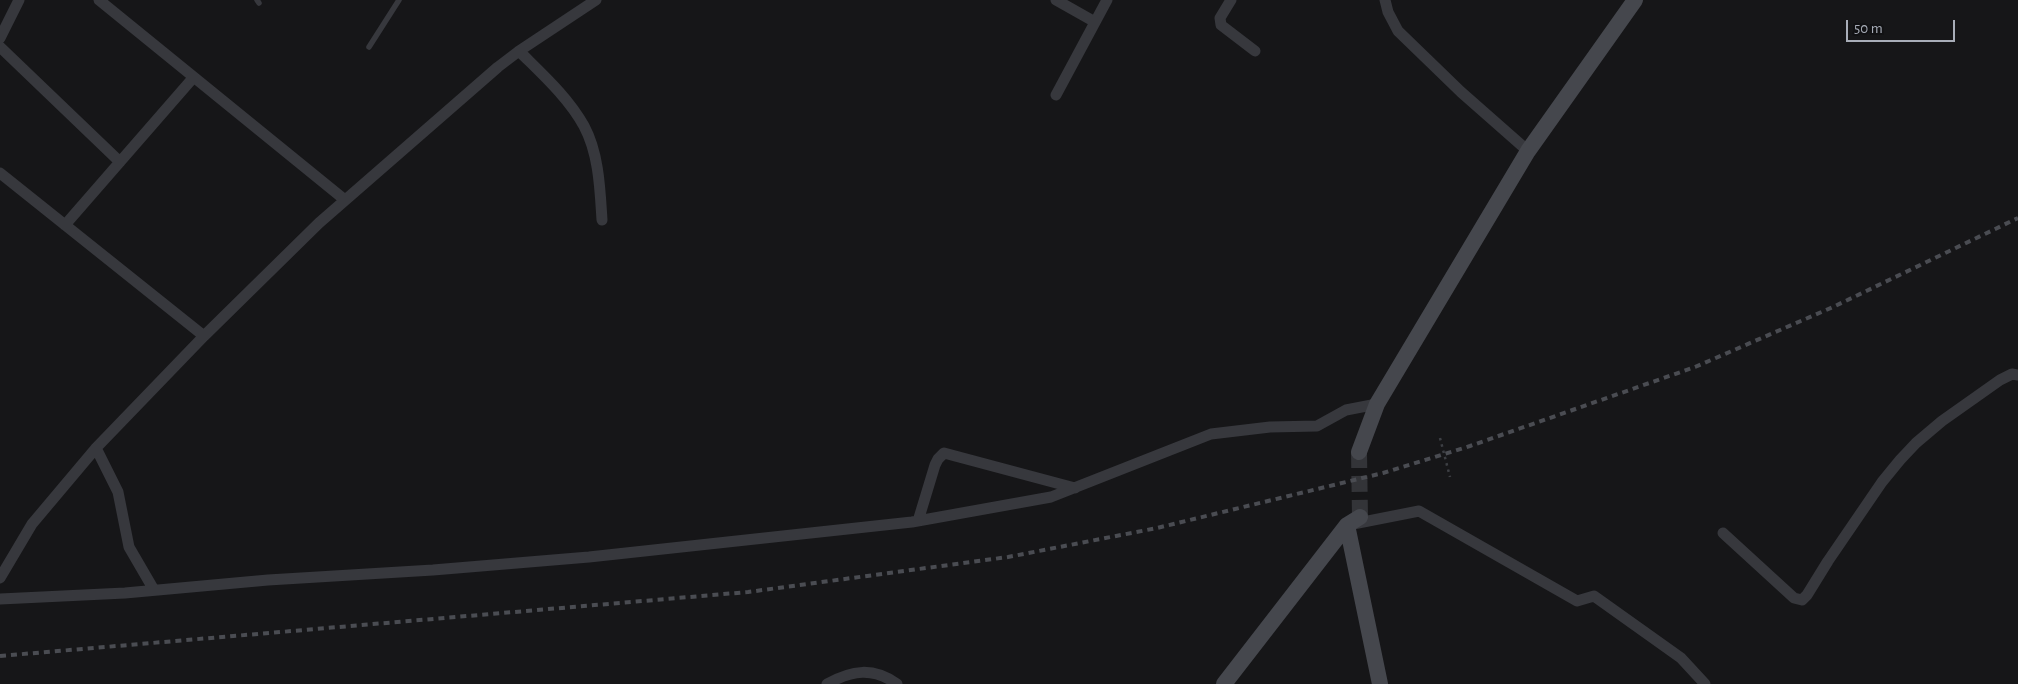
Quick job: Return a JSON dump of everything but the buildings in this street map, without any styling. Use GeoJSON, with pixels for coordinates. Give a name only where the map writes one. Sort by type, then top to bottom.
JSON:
{"type":"FeatureCollection","features":[{"type":"Feature","properties":{"kind":"main road"},"geometry":{"type":"LineString","coordinates":[[1359,452],[1378,404],[1528,151],[1635,0]]}},
{"type":"Feature","properties":{"kind":"main road"},"geometry":{"type":"LineString","coordinates":[[1224,684],[1353,521]]}},
{"type":"Feature","properties":{"kind":"main road"},"geometry":{"type":"LineString","coordinates":[[1353,521],[1380,684]]}},
{"type":"Feature","properties":{"kind":"street"},"geometry":{"type":"LineString","coordinates":[[0,38],[18,0]]}},
{"type":"Feature","properties":{"kind":"street"},"geometry":{"type":"LineString","coordinates":[[99,0],[345,200]]}},
{"type":"Feature","properties":{"kind":"street"},"geometry":{"type":"LineString","coordinates":[[0,578],[32,524],[96,448],[204,336],[345,200],[430,125],[519,51],[596,0]]}},
{"type":"Feature","properties":{"kind":"street"},"geometry":{"type":"LineString","coordinates":[[1056,0],[1095,22]]}},
{"type":"Feature","properties":{"kind":"street"},"geometry":{"type":"LineString","coordinates":[[1056,95],[1107,0]]}},
{"type":"Feature","properties":{"kind":"street"},"geometry":{"type":"LineString","coordinates":[[1231,0],[1220,18],[1221,25],[1255,51]]}},
{"type":"Feature","properties":{"kind":"street"},"geometry":{"type":"LineString","coordinates":[[1385,0],[1388,12],[1398,31],[1461,92],[1528,151]]}},
{"type":"Feature","properties":{"kind":"street"},"geometry":{"type":"LineString","coordinates":[[0,47],[120,162]]}},
{"type":"Feature","properties":{"kind":"street"},"geometry":{"type":"LineString","coordinates":[[519,51],[574,109],[585,128],[593,150],[599,178],[602,220]]}},
{"type":"Feature","properties":{"kind":"street"},"geometry":{"type":"LineString","coordinates":[[65,225],[193,78]]}},
{"type":"Feature","properties":{"kind":"street"},"geometry":{"type":"LineString","coordinates":[[0,173],[204,336]]}},
{"type":"Feature","properties":{"kind":"street"},"geometry":{"type":"LineString","coordinates":[[1723,533],[1794,598],[1802,600],[1882,482],[1916,443],[2000,380],[2008,375],[2018,375]]}},
{"type":"Feature","properties":{"kind":"street"},"geometry":{"type":"LineString","coordinates":[[0,599],[154,590],[589,557],[918,521],[1051,497],[1211,434],[1270,427],[1317,426],[1346,410],[1378,404]]}},
{"type":"Feature","properties":{"kind":"street"},"geometry":{"type":"LineString","coordinates":[[96,448],[118,492],[129,547],[154,590]]}},
{"type":"Feature","properties":{"kind":"street"},"geometry":{"type":"LineString","coordinates":[[918,521],[934,465],[940,455],[944,453],[1075,488]]}},
{"type":"Feature","properties":{"kind":"street"},"geometry":{"type":"LineString","coordinates":[[1353,521],[1419,510],[1577,601],[1594,596],[1680,658],[1705,684]]}},
{"type":"Feature","properties":{"kind":"street"},"geometry":{"type":"LineString","coordinates":[[827,684],[841,676],[866,671],[890,679],[897,684]]}},
{"type":"Feature","properties":{"kind":"lane"},"geometry":{"type":"LineString","coordinates":[[368,47],[399,0]]}},
{"type":"Feature","properties":{"kind":"path"},"geometry":{"type":"LineString","coordinates":[[1440,438],[1450,477]]}},
{"type":"Feature","properties":{"kind":"tunnel"},"geometry":{"type":"LineString","coordinates":[[1359,452],[1360,517]]}},
{"type":"Feature","properties":{"kind":"railway"},"geometry":{"type":"LineString","coordinates":[[0,656],[748,592],[1008,557],[1157,528],[1383,473],[1470,446],[1695,367],[1833,307],[2018,218]]}}]}
